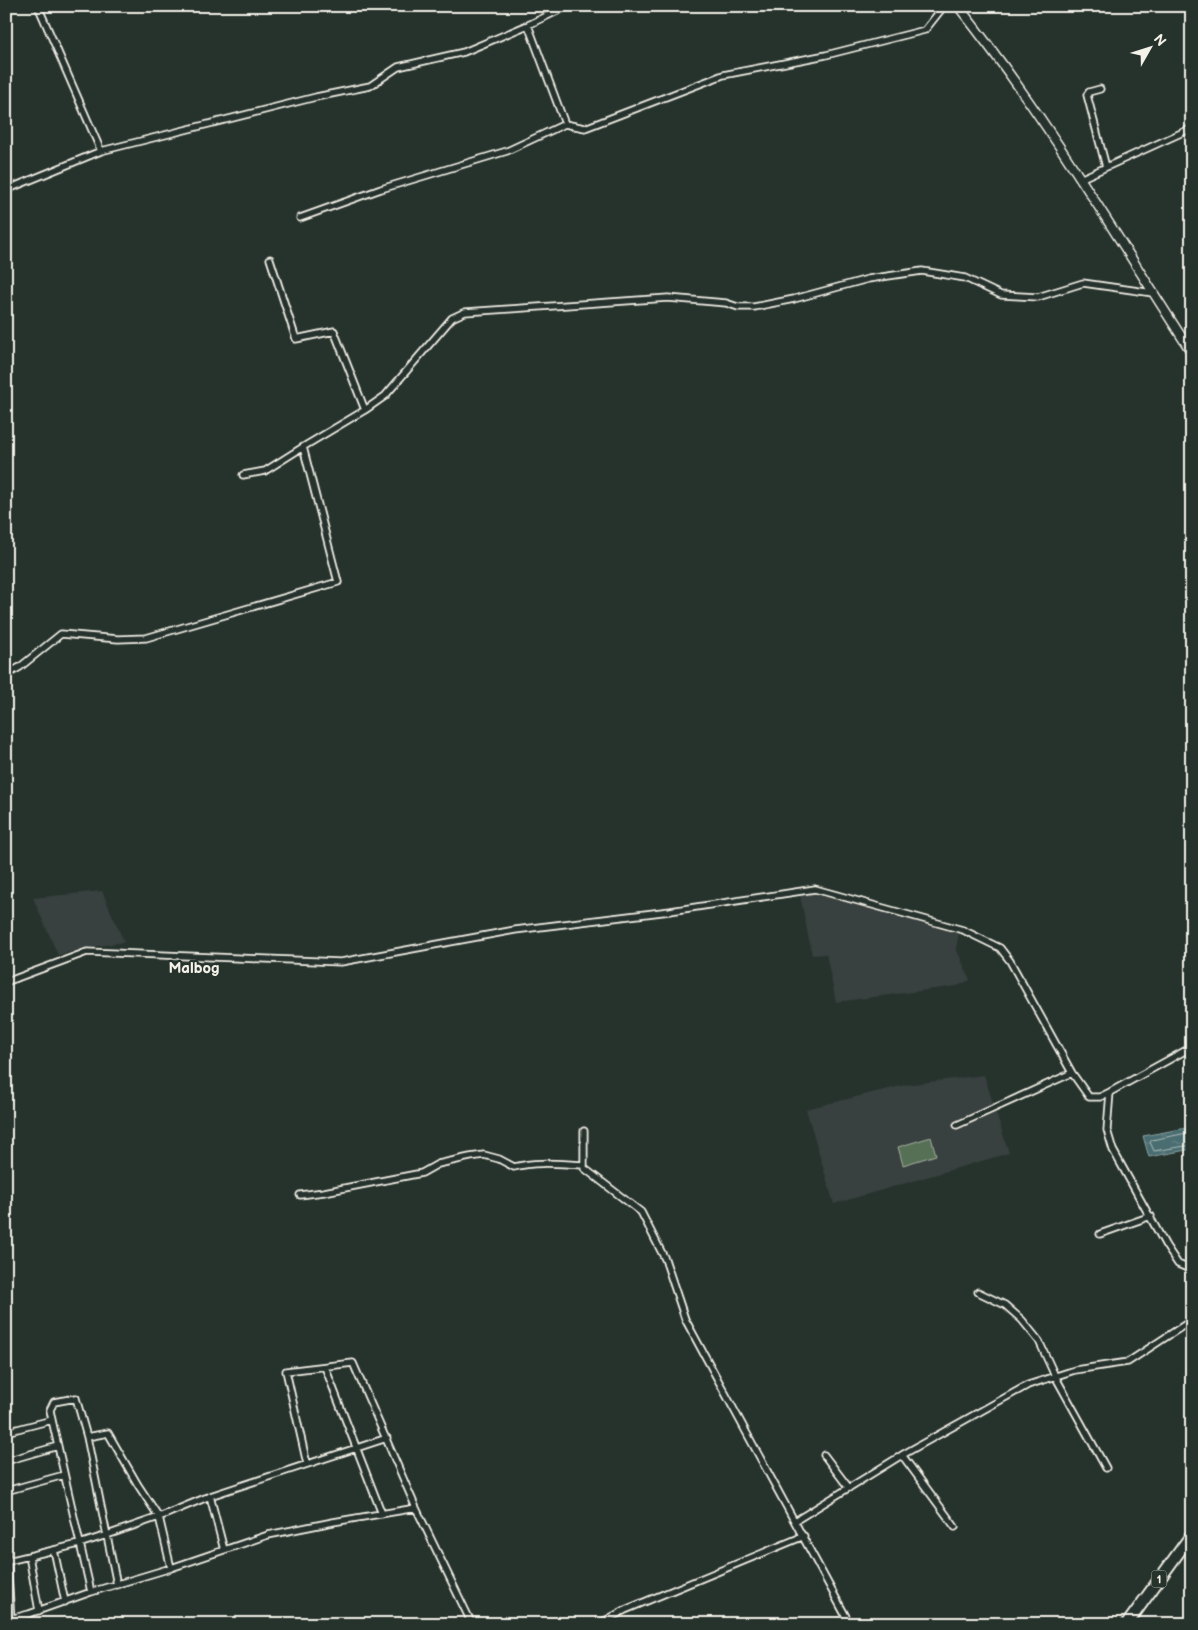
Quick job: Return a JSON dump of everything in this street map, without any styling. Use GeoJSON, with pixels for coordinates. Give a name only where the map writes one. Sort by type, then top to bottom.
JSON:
{"type":"FeatureCollection","features":[{"type":"Feature","properties":{"kind":"highway","name":"1"},"geometry":{"type":"LineString","coordinates":[[1127,1624],[1192,1534]]}},
{"type":"Feature","properties":{"kind":"street"},"geometry":{"type":"LineString","coordinates":[[38,6],[101,151]]}},
{"type":"Feature","properties":{"kind":"street"},"geometry":{"type":"LineString","coordinates":[[6,190],[101,151],[370,86],[398,66],[464,52],[568,6]]}},
{"type":"Feature","properties":{"kind":"street"},"geometry":{"type":"LineString","coordinates":[[300,218],[381,190],[507,151],[565,124],[584,128],[723,75],[826,55],[925,30],[944,6]]}},
{"type":"Feature","properties":{"kind":"street"},"geometry":{"type":"LineString","coordinates":[[958,6],[994,52],[1080,179],[1192,353]]}},
{"type":"Feature","properties":{"kind":"street"},"geometry":{"type":"LineString","coordinates":[[528,25],[565,124]]}},
{"type":"Feature","properties":{"kind":"street"},"geometry":{"type":"LineString","coordinates":[[1100,89],[1089,92],[1087,95],[1106,167]]}},
{"type":"Feature","properties":{"kind":"street"},"geometry":{"type":"LineString","coordinates":[[1080,179],[1192,128]]}},
{"type":"Feature","properties":{"kind":"street"},"geometry":{"type":"LineString","coordinates":[[270,260],[296,339],[334,331],[365,410]]}},
{"type":"Feature","properties":{"kind":"street"},"geometry":{"type":"LineString","coordinates":[[243,475],[265,472],[385,396],[452,318],[465,312],[668,298],[726,302],[738,307],[754,307],[794,300],[868,279],[922,272],[965,278],[1001,295],[1038,297],[1083,283],[1153,292]]}},
{"type":"Feature","properties":{"kind":"street"},"geometry":{"type":"LineString","coordinates":[[6,674],[20,667],[61,634],[118,639],[146,638],[338,582],[303,447]]}},
{"type":"Feature","properties":{"kind":"street"},"geometry":{"type":"LineString","coordinates":[[6,982],[87,952],[341,962],[515,930],[670,911],[815,889],[963,930],[1000,948],[1010,961],[1072,1073],[1089,1097],[1100,1097],[1192,1047]]}},
{"type":"Feature","properties":{"kind":"street"},"geometry":{"type":"LineString","coordinates":[[958,1125],[1072,1073]]}},
{"type":"Feature","properties":{"kind":"street"},"geometry":{"type":"LineString","coordinates":[[1110,1092],[1107,1130],[1114,1150],[1166,1246],[1178,1264],[1192,1270]]}},
{"type":"Feature","properties":{"kind":"street"},"geometry":{"type":"LineString","coordinates":[[584,1131],[584,1168],[641,1212],[666,1259],[685,1319],[850,1624]]}},
{"type":"Feature","properties":{"kind":"street"},"geometry":{"type":"LineString","coordinates":[[300,1194],[324,1192],[422,1173],[438,1164],[484,1155],[499,1159],[514,1167],[528,1163],[584,1165]]}},
{"type":"Feature","properties":{"kind":"street"},"geometry":{"type":"LineString","coordinates":[[1100,1234],[1151,1216]]}},
{"type":"Feature","properties":{"kind":"street"},"geometry":{"type":"LineString","coordinates":[[978,1292],[1005,1305],[1022,1320],[1039,1341],[1055,1376],[1106,1468]]}},
{"type":"Feature","properties":{"kind":"street"},"geometry":{"type":"LineString","coordinates":[[795,1521],[902,1455],[1028,1385],[1075,1370],[1128,1362],[1192,1320]]}},
{"type":"Feature","properties":{"kind":"street"},"geometry":{"type":"LineString","coordinates":[[307,1464],[286,1371],[353,1363],[416,1508],[472,1624]]}},
{"type":"Feature","properties":{"kind":"street"},"geometry":{"type":"LineString","coordinates":[[325,1366],[382,1514]]}},
{"type":"Feature","properties":{"kind":"street"},"geometry":{"type":"LineString","coordinates":[[90,1592],[50,1410],[54,1402],[76,1398],[87,1437],[117,1585]]}},
{"type":"Feature","properties":{"kind":"street"},"geometry":{"type":"LineString","coordinates":[[6,1432],[52,1420]]}},
{"type":"Feature","properties":{"kind":"street"},"geometry":{"type":"LineString","coordinates":[[87,1437],[108,1433],[159,1517],[171,1568]]}},
{"type":"Feature","properties":{"kind":"street"},"geometry":{"type":"LineString","coordinates":[[8,1561],[79,1544],[107,1535],[159,1517],[210,1496],[387,1438]]}},
{"type":"Feature","properties":{"kind":"street"},"geometry":{"type":"LineString","coordinates":[[6,1461],[58,1446]]}},
{"type":"Feature","properties":{"kind":"street"},"geometry":{"type":"LineString","coordinates":[[824,1454],[849,1488]]}},
{"type":"Feature","properties":{"kind":"street"},"geometry":{"type":"LineString","coordinates":[[902,1455],[955,1527]]}},
{"type":"Feature","properties":{"kind":"street"},"geometry":{"type":"LineString","coordinates":[[6,1491],[64,1475]]}},
{"type":"Feature","properties":{"kind":"street"},"geometry":{"type":"LineString","coordinates":[[210,1496],[224,1550]]}},
{"type":"Feature","properties":{"kind":"street"},"geometry":{"type":"LineString","coordinates":[[6,1545],[9,1619],[286,1531],[416,1508]]}},
{"type":"Feature","properties":{"kind":"street"},"geometry":{"type":"LineString","coordinates":[[599,1624],[625,1610],[804,1536]]}},
{"type":"Feature","properties":{"kind":"street"},"geometry":{"type":"LineString","coordinates":[[54,1550],[65,1602]]}},
{"type":"Feature","properties":{"kind":"street"},"geometry":{"type":"LineString","coordinates":[[28,1556],[39,1611]]}},
{"type":"Feature","properties":{"kind":"shaded area"},"geometry":{"type":"Polygon","coordinates":[[[102,891],[124,942],[58,955],[33,898],[102,891]]]}},
{"type":"Feature","properties":{"kind":"shaded area"},"geometry":{"type":"Polygon","coordinates":[[[815,892],[959,933],[956,948],[970,980],[957,986],[836,1002],[826,954],[812,955],[800,895],[815,892]]]}},
{"type":"Feature","properties":{"kind":"shaded area"},"geometry":{"type":"Polygon","coordinates":[[[984,1075],[1009,1153],[834,1204],[806,1109],[905,1085],[984,1075]]]}},
{"type":"Feature","properties":{"kind":"green space"},"geometry":{"type":"Polygon","coordinates":[[[931,1137],[936,1155],[903,1165],[898,1147],[931,1137]]]}},
{"type":"Feature","properties":{"kind":"water"},"geometry":{"type":"Polygon","coordinates":[[[1192,1127],[1192,1149],[1149,1157],[1143,1136],[1192,1127]]]}},
{"type":"Feature","properties":{"kind":"district","name":"Malbog"},"geometry":{"type":"Point","coordinates":[194,968]}}]}
